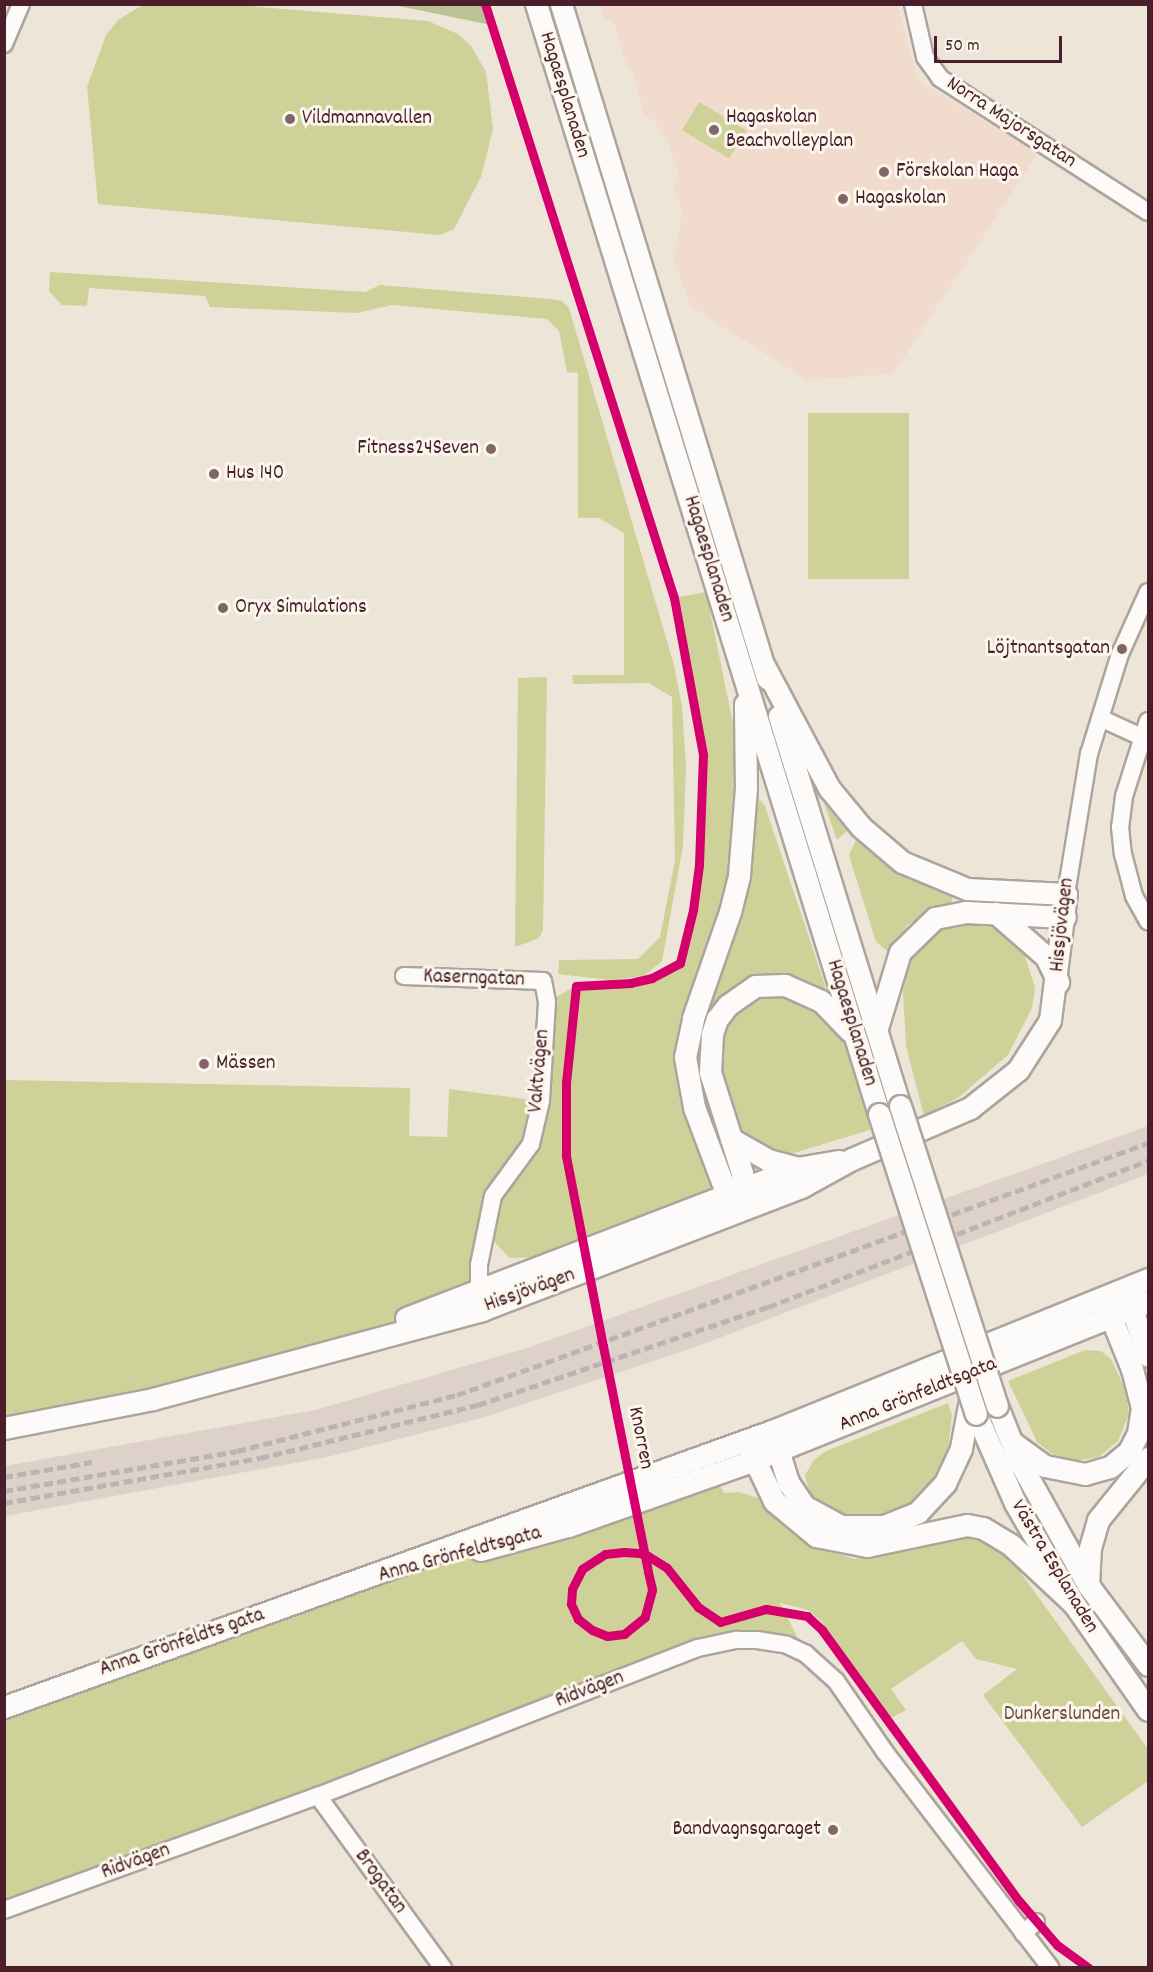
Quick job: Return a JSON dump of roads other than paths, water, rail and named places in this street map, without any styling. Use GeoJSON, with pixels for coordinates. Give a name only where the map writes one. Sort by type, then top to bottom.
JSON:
{"type":"FeatureCollection","features":[{"type":"Feature","properties":{"kind":"main road","name":"Hagaesplanaden"},"geometry":{"type":"LineString","coordinates":[[536,4],[971,1410]]}},
{"type":"Feature","properties":{"kind":"main road","name":"Hagaesplanaden"},"geometry":{"type":"LineString","coordinates":[[561,4],[900,1106]]}},
{"type":"Feature","properties":{"kind":"main road"},"geometry":{"type":"LineString","coordinates":[[763,664],[829,788],[861,827],[902,862],[967,889],[1066,894]]}},
{"type":"Feature","properties":{"kind":"main road"},"geometry":{"type":"LineString","coordinates":[[742,1201],[694,1107],[685,1057],[693,1018],[730,912],[739,875],[746,788],[744,676]]}},
{"type":"Feature","properties":{"kind":"main road","name":"Hissjövägen"},"geometry":{"type":"LineString","coordinates":[[4,1428],[153,1399],[300,1360],[480,1301],[742,1201],[801,1188],[852,1159],[970,1108],[1005,1083],[1041,1038],[1050,1020],[1058,982],[1066,894]]}},
{"type":"Feature","properties":{"kind":"main road"},"geometry":{"type":"LineString","coordinates":[[877,1030],[894,962],[920,929],[950,913],[1065,917]]}},
{"type":"Feature","properties":{"kind":"main road"},"geometry":{"type":"LineString","coordinates":[[996,913],[1046,957],[1058,982]]}},
{"type":"Feature","properties":{"kind":"main road"},"geometry":{"type":"LineString","coordinates":[[742,1201],[731,1138],[712,1090],[709,1059],[712,1034],[728,1005],[756,986],[785,985],[821,1001],[854,1036]]}},
{"type":"Feature","properties":{"kind":"main road","name":"Västra Esplanaden"},"geometry":{"type":"LineString","coordinates":[[900,1106],[997,1406],[1011,1442],[1088,1585],[1149,1665]]}},
{"type":"Feature","properties":{"kind":"main road"},"geometry":{"type":"LineString","coordinates":[[731,1138],[768,1160],[797,1168]]}},
{"type":"Feature","properties":{"kind":"main road","name":"Hissjövägen"},"geometry":{"type":"LineString","coordinates":[[742,1201],[797,1168],[852,1159]]}},
{"type":"Feature","properties":{"kind":"main road"},"geometry":{"type":"LineString","coordinates":[[1149,1280],[1135,1300],[1149,1356]]}},
{"type":"Feature","properties":{"kind":"main road"},"geometry":{"type":"LineString","coordinates":[[1011,1442],[1046,1466],[1085,1474],[1110,1467],[1129,1451],[1138,1433],[1142,1408],[1132,1369],[1104,1298]]}},
{"type":"Feature","properties":{"kind":"main road","name":"Anna Grönfeldtsgata"},"geometry":{"type":"LineString","coordinates":[[775,1441],[1104,1298],[1135,1300]]}},
{"type":"Feature","properties":{"kind":"main road","name":"Anna Grönfeldtsgata"},"geometry":{"type":"LineString","coordinates":[[361,1582],[568,1526],[750,1450],[1111,1318],[1135,1300]]}},
{"type":"Feature","properties":{"kind":"main road"},"geometry":{"type":"LineString","coordinates":[[775,1441],[795,1496],[818,1517],[854,1529],[884,1526],[918,1512],[936,1495],[956,1462],[971,1410]]}},
{"type":"Feature","properties":{"kind":"main road","name":"Västra Esplanaden"},"geometry":{"type":"LineString","coordinates":[[971,1410],[1015,1503],[1074,1604],[1149,1710]]}},
{"type":"Feature","properties":{"kind":"main road"},"geometry":{"type":"LineString","coordinates":[[750,1450],[774,1501],[816,1536],[867,1546],[967,1525],[982,1528],[1011,1545],[1074,1604]]}},
{"type":"Feature","properties":{"kind":"main road"},"geometry":{"type":"LineString","coordinates":[[1088,1585],[1090,1548],[1098,1520],[1149,1458]]}},
{"type":"Feature","properties":{"kind":"main road","name":"Anna Grönfeldts gata"},"geometry":{"type":"LineString","coordinates":[[4,1707],[361,1582]]}},
{"type":"Feature","properties":{"kind":"street"},"geometry":{"type":"LineString","coordinates":[[4,44],[21,4]]}},
{"type":"Feature","properties":{"kind":"street","name":"Norra Majorsgatan"},"geometry":{"type":"LineString","coordinates":[[913,4],[925,57],[940,78],[1149,212]]}},
{"type":"Feature","properties":{"kind":"street","name":"Hissjövägen"},"geometry":{"type":"LineString","coordinates":[[1066,894],[1082,778],[1120,654],[1149,592]]}},
{"type":"Feature","properties":{"kind":"street"},"geometry":{"type":"LineString","coordinates":[[1100,718],[1147,732],[1124,796],[1120,826],[1123,854],[1134,896],[1149,921]]}},
{"type":"Feature","properties":{"kind":"street","name":"Kaserngatan"},"geometry":{"type":"LineString","coordinates":[[404,976],[543,981]]}},
{"type":"Feature","properties":{"kind":"street","name":"Vaktvägen"},"geometry":{"type":"LineString","coordinates":[[480,1301],[479,1265],[494,1196],[531,1144],[541,1101],[547,1002],[543,981]]}},
{"type":"Feature","properties":{"kind":"street","name":"Ridvägen"},"geometry":{"type":"LineString","coordinates":[[4,1910],[318,1796],[699,1648],[737,1640],[773,1642],[806,1654],[836,1681],[1051,1968]]}},
{"type":"Feature","properties":{"kind":"street","name":"Brogatan"},"geometry":{"type":"LineString","coordinates":[[318,1796],[443,1968]]}},
{"type":"Feature","properties":{"kind":"street"},"geometry":{"type":"LineString","coordinates":[[1023,1933],[1036,1922]]}},
{"type":"Feature","properties":{"kind":"railway"},"geometry":{"type":"LineString","coordinates":[[4,1491],[237,1451],[457,1395],[1148,1143]]}},
{"type":"Feature","properties":{"kind":"railway"},"geometry":{"type":"LineString","coordinates":[[4,1503],[260,1458],[478,1405],[768,1307],[1148,1160]]}},
{"type":"Feature","properties":{"kind":"railway"},"geometry":{"type":"LineString","coordinates":[[4,1477],[92,1462]]}},
{"type":"Feature","properties":{"kind":"place","name":"Vildmannavallen"},"geometry":{"type":"Point","coordinates":[290,119]}},
{"type":"Feature","properties":{"kind":"place","name":"Hagaskolan Beachvolleyplan"},"geometry":{"type":"Point","coordinates":[714,130]}},
{"type":"Feature","properties":{"kind":"place","name":"Förskolan Haga"},"geometry":{"type":"Point","coordinates":[884,172]}},
{"type":"Feature","properties":{"kind":"place","name":"Hagaskolan"},"geometry":{"type":"Point","coordinates":[843,199]}},
{"type":"Feature","properties":{"kind":"place","name":"Fitness24Seven"},"geometry":{"type":"Point","coordinates":[491,449]}},
{"type":"Feature","properties":{"kind":"place","name":"Hus 140"},"geometry":{"type":"Point","coordinates":[214,474]}},
{"type":"Feature","properties":{"kind":"place","name":"Oryx Simulations"},"geometry":{"type":"Point","coordinates":[223,608]}},
{"type":"Feature","properties":{"kind":"place","name":"Löjtnantsgatan"},"geometry":{"type":"Point","coordinates":[1122,649]}},
{"type":"Feature","properties":{"kind":"place","name":"Mässen"},"geometry":{"type":"Point","coordinates":[204,1064]}},
{"type":"Feature","properties":{"kind":"place","name":"Bandvagnsgaraget"},"geometry":{"type":"Point","coordinates":[833,1830]}},
{"type":"Feature","properties":{"kind":"park label","name":"Dunkerslunden"},"geometry":{"type":"Point","coordinates":[1062,1715]}}]}
